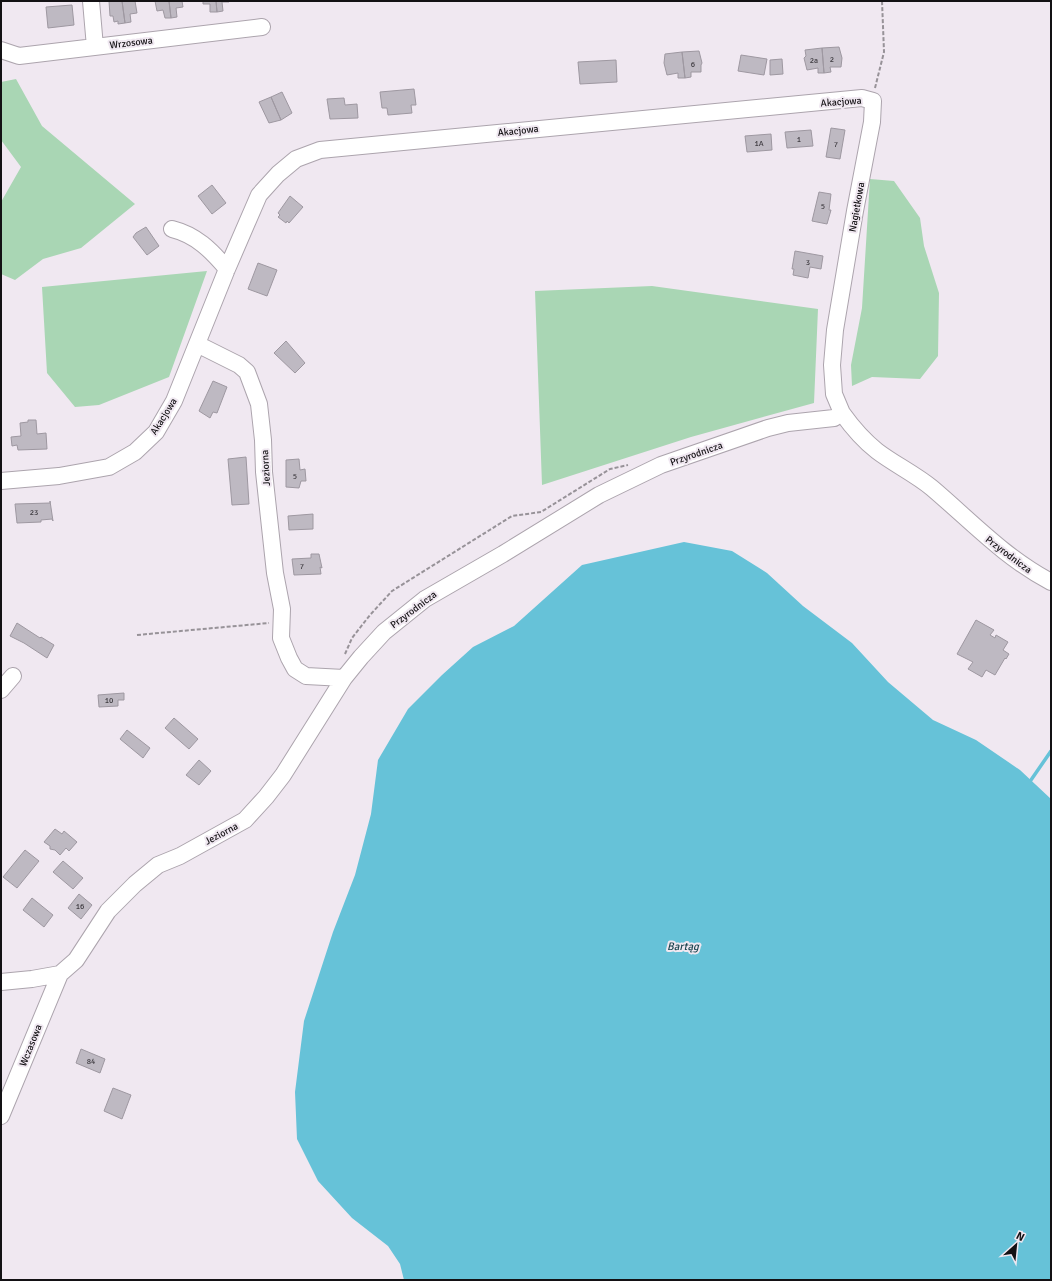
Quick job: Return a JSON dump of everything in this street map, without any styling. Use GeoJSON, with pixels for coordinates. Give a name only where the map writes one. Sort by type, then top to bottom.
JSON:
{"type":"FeatureCollection","features":[{"type":"Feature","properties":{"kind":"street"},"geometry":{"type":"LineString","coordinates":[[91,1],[95,47]]}},
{"type":"Feature","properties":{"kind":"street","name":"Wrzosowa"},"geometry":{"type":"LineString","coordinates":[[1,50],[19,56],[262,27]]}},
{"type":"Feature","properties":{"kind":"street","name":"Akacjowa"},"geometry":{"type":"LineString","coordinates":[[1,481],[59,476],[110,466],[134,452],[156,432],[174,401],[227,269],[259,195],[278,174],[296,159],[320,150],[862,98],[873,101]]}},
{"type":"Feature","properties":{"kind":"street","name":"Nagietkowa"},"geometry":{"type":"LineString","coordinates":[[842,413],[834,394],[832,365],[835,330],[872,122],[873,101]]}},
{"type":"Feature","properties":{"kind":"street"},"geometry":{"type":"LineString","coordinates":[[172,229],[185,232],[195,238],[210,250],[227,269]]}},
{"type":"Feature","properties":{"kind":"street","name":"Jeziorna"},"geometry":{"type":"LineString","coordinates":[[60,974],[76,960],[108,911],[135,884],[158,865],[233,828],[250,814],[283,775],[344,678],[306,676],[295,668],[282,638],[280,622],[282,610],[275,573],[259,404],[247,372],[239,365],[197,344]]}},
{"type":"Feature","properties":{"kind":"street","name":"Przyrodnicza"},"geometry":{"type":"LineString","coordinates":[[344,678],[384,632],[425,598],[503,554],[599,495],[661,465],[722,444],[788,423],[834,418],[842,413],[852,428],[877,450],[931,487],[1002,551],[1031,571],[1051,582]]}},
{"type":"Feature","properties":{"kind":"street"},"geometry":{"type":"LineString","coordinates":[[1,690],[13,676]]}},
{"type":"Feature","properties":{"kind":"street"},"geometry":{"type":"LineString","coordinates":[[1,982],[60,974]]}},
{"type":"Feature","properties":{"kind":"street","name":"Wczasowa"},"geometry":{"type":"LineString","coordinates":[[1,1116],[60,974]]}},
{"type":"Feature","properties":{"kind":"path"},"geometry":{"type":"LineString","coordinates":[[873,101],[876,79],[881,67],[884,52],[882,1]]}},
{"type":"Feature","properties":{"kind":"path"},"geometry":{"type":"LineString","coordinates":[[344,678],[342,660],[352,638],[392,591],[512,516],[541,512],[610,469],[628,464],[634,464]]}},
{"type":"Feature","properties":{"kind":"path"},"geometry":{"type":"LineString","coordinates":[[137,635],[280,622]]}},
{"type":"Feature","properties":{"kind":"green space"},"geometry":{"type":"Polygon","coordinates":[[[16,79],[42,126],[135,204],[81,248],[43,259],[15,280],[1,274],[1,202],[21,167],[1,140],[1,82],[16,79]]]}},
{"type":"Feature","properties":{"kind":"green space"},"geometry":{"type":"Polygon","coordinates":[[[870,179],[894,181],[920,218],[924,246],[939,293],[938,356],[920,379],[872,377],[852,386],[851,365],[862,308],[870,179]]]}},
{"type":"Feature","properties":{"kind":"green space"},"geometry":{"type":"Polygon","coordinates":[[[207,271],[169,377],[99,405],[75,407],[47,373],[42,287],[207,271]]]}},
{"type":"Feature","properties":{"kind":"green space"},"geometry":{"type":"Polygon","coordinates":[[[652,286],[818,309],[814,403],[691,437],[542,485],[535,291],[652,286]]]}},
{"type":"Feature","properties":{"kind":"water","name":"Bartąg"},"geometry":{"type":"Polygon","coordinates":[[[684,542],[732,551],[767,573],[803,606],[852,643],[888,682],[933,720],[976,740],[1020,770],[1051,799],[1051,1280],[404,1280],[400,1264],[388,1246],[352,1218],[318,1181],[297,1139],[295,1092],[304,1021],[333,932],[355,875],[371,814],[378,760],[408,709],[473,647],[514,626],[582,565],[684,542]]]}},
{"type":"Feature","properties":{"kind":"building"},"geometry":{"type":"Polygon","coordinates":[[[109,1],[122,1],[125,23],[118,24],[118,21],[114,22],[113,16],[110,16],[109,1]]]}},
{"type":"Feature","properties":{"kind":"building"},"geometry":{"type":"Polygon","coordinates":[[[122,1],[135,1],[137,13],[130,14],[131,22],[125,23],[122,1]]]}},
{"type":"Feature","properties":{"kind":"building"},"geometry":{"type":"Polygon","coordinates":[[[155,1],[169,1],[171,18],[165,18],[163,10],[157,11],[155,1]]]}},
{"type":"Feature","properties":{"kind":"building"},"geometry":{"type":"Polygon","coordinates":[[[169,1],[182,1],[183,7],[176,8],[177,17],[171,18],[169,1]]]}},
{"type":"Feature","properties":{"kind":"building"},"geometry":{"type":"Polygon","coordinates":[[[203,1],[216,1],[217,12],[210,12],[210,4],[203,4],[203,1]]]}},
{"type":"Feature","properties":{"kind":"building"},"geometry":{"type":"Polygon","coordinates":[[[216,1],[229,2],[222,2],[223,11],[217,12],[216,1]]]}},
{"type":"Feature","properties":{"kind":"building"},"geometry":{"type":"Polygon","coordinates":[[[72,5],[74,25],[48,28],[46,7],[72,5]]]}},
{"type":"Feature","properties":{"kind":"building"},"geometry":{"type":"Polygon","coordinates":[[[839,47],[842,58],[841,67],[830,67],[831,72],[824,73],[822,48],[839,47]]]}},
{"type":"Feature","properties":{"kind":"building"},"geometry":{"type":"Polygon","coordinates":[[[822,48],[824,73],[818,73],[818,68],[807,70],[804,58],[806,56],[805,50],[822,48]]]}},
{"type":"Feature","properties":{"kind":"building"},"geometry":{"type":"Polygon","coordinates":[[[699,51],[702,63],[701,72],[691,72],[691,77],[685,78],[682,52],[699,51]]]}},
{"type":"Feature","properties":{"kind":"building"},"geometry":{"type":"Polygon","coordinates":[[[682,52],[685,78],[678,78],[678,73],[667,75],[664,63],[665,54],[682,52]]]}},
{"type":"Feature","properties":{"kind":"building"},"geometry":{"type":"Polygon","coordinates":[[[741,55],[767,59],[764,75],[738,71],[741,55]]]}},
{"type":"Feature","properties":{"kind":"building"},"geometry":{"type":"Polygon","coordinates":[[[782,59],[783,74],[770,75],[770,60],[782,59]]]}},
{"type":"Feature","properties":{"kind":"building"},"geometry":{"type":"Polygon","coordinates":[[[616,60],[617,82],[580,84],[578,62],[616,60]]]}},
{"type":"Feature","properties":{"kind":"building"},"geometry":{"type":"Polygon","coordinates":[[[414,89],[416,105],[411,105],[412,113],[388,115],[387,108],[382,108],[380,92],[414,89]]]}},
{"type":"Feature","properties":{"kind":"building"},"geometry":{"type":"Polygon","coordinates":[[[282,92],[292,113],[281,120],[271,97],[282,92]]]}},
{"type":"Feature","properties":{"kind":"building"},"geometry":{"type":"Polygon","coordinates":[[[271,97],[281,120],[269,123],[259,102],[271,97]]]}},
{"type":"Feature","properties":{"kind":"building"},"geometry":{"type":"Polygon","coordinates":[[[344,98],[345,105],[357,104],[358,118],[330,119],[327,99],[344,98]]]}},
{"type":"Feature","properties":{"kind":"building"},"geometry":{"type":"Polygon","coordinates":[[[831,128],[845,130],[840,159],[826,157],[831,128]]]}},
{"type":"Feature","properties":{"kind":"building"},"geometry":{"type":"Polygon","coordinates":[[[811,130],[813,146],[787,148],[785,132],[811,130]]]}},
{"type":"Feature","properties":{"kind":"building"},"geometry":{"type":"Polygon","coordinates":[[[771,134],[772,150],[747,152],[745,136],[771,134]]]}},
{"type":"Feature","properties":{"kind":"building"},"geometry":{"type":"Polygon","coordinates":[[[212,185],[226,203],[212,214],[198,196],[212,185]]]}},
{"type":"Feature","properties":{"kind":"building"},"geometry":{"type":"Polygon","coordinates":[[[819,192],[831,194],[829,210],[831,210],[827,224],[812,221],[819,192]]]}},
{"type":"Feature","properties":{"kind":"building"},"geometry":{"type":"Polygon","coordinates":[[[290,196],[303,207],[289,223],[287,221],[286,223],[278,217],[280,215],[278,213],[290,196]]]}},
{"type":"Feature","properties":{"kind":"building"},"geometry":{"type":"Polygon","coordinates":[[[146,227],[159,246],[147,255],[133,237],[136,233],[146,227]]]}},
{"type":"Feature","properties":{"kind":"building"},"geometry":{"type":"Polygon","coordinates":[[[795,251],[823,256],[821,269],[810,267],[808,278],[793,275],[794,269],[792,269],[795,251]]]}},
{"type":"Feature","properties":{"kind":"building"},"geometry":{"type":"Polygon","coordinates":[[[258,263],[277,270],[267,296],[248,289],[258,263]]]}},
{"type":"Feature","properties":{"kind":"building"},"geometry":{"type":"Polygon","coordinates":[[[286,341],[305,363],[295,373],[274,353],[286,341]]]}},
{"type":"Feature","properties":{"kind":"building"},"geometry":{"type":"Polygon","coordinates":[[[213,381],[227,387],[217,413],[213,412],[210,418],[199,411],[213,381]]]}},
{"type":"Feature","properties":{"kind":"building"},"geometry":{"type":"Polygon","coordinates":[[[28,420],[36,420],[37,434],[46,433],[47,449],[18,450],[17,445],[12,446],[11,437],[21,436],[20,423],[28,422],[28,420]]]}},
{"type":"Feature","properties":{"kind":"building"},"geometry":{"type":"Polygon","coordinates":[[[246,457],[249,504],[232,505],[228,459],[246,457]]]}},
{"type":"Feature","properties":{"kind":"building"},"geometry":{"type":"Polygon","coordinates":[[[299,459],[300,470],[305,469],[306,481],[301,481],[299,488],[286,487],[286,460],[299,459]]]}},
{"type":"Feature","properties":{"kind":"building"},"geometry":{"type":"Polygon","coordinates":[[[50,501],[53,521],[52,519],[41,520],[41,522],[17,523],[15,504],[50,503],[50,501]]]}},
{"type":"Feature","properties":{"kind":"building"},"geometry":{"type":"Polygon","coordinates":[[[313,514],[313,529],[289,530],[288,516],[313,514]]]}},
{"type":"Feature","properties":{"kind":"building"},"geometry":{"type":"Polygon","coordinates":[[[311,554],[319,554],[322,568],[320,567],[321,574],[294,575],[292,559],[311,558],[311,554]]]}},
{"type":"Feature","properties":{"kind":"building"},"geometry":{"type":"Polygon","coordinates":[[[976,620],[994,630],[990,635],[995,638],[996,635],[1008,642],[1003,650],[1009,654],[995,675],[986,670],[982,677],[968,669],[973,662],[957,654],[976,620]]]}},
{"type":"Feature","properties":{"kind":"building"},"geometry":{"type":"Polygon","coordinates":[[[17,623],[54,645],[47,658],[10,636],[17,623]]]}},
{"type":"Feature","properties":{"kind":"building"},"geometry":{"type":"Polygon","coordinates":[[[124,693],[124,700],[118,700],[118,706],[99,707],[98,695],[124,693]]]}},
{"type":"Feature","properties":{"kind":"building"},"geometry":{"type":"Polygon","coordinates":[[[174,718],[198,739],[189,749],[165,728],[174,718]]]}},
{"type":"Feature","properties":{"kind":"building"},"geometry":{"type":"Polygon","coordinates":[[[127,730],[150,748],[143,758],[120,739],[127,730]]]}},
{"type":"Feature","properties":{"kind":"building"},"geometry":{"type":"Polygon","coordinates":[[[199,760],[211,771],[199,785],[186,775],[199,760]]]}},
{"type":"Feature","properties":{"kind":"building"},"geometry":{"type":"Polygon","coordinates":[[[55,829],[62,834],[64,831],[77,842],[69,851],[66,848],[60,855],[55,850],[50,849],[50,846],[44,842],[55,829]]]}},
{"type":"Feature","properties":{"kind":"building"},"geometry":{"type":"Polygon","coordinates":[[[25,850],[39,861],[17,888],[3,877],[25,850]]]}},
{"type":"Feature","properties":{"kind":"building"},"geometry":{"type":"Polygon","coordinates":[[[63,861],[83,878],[73,889],[53,872],[63,861]]]}},
{"type":"Feature","properties":{"kind":"building"},"geometry":{"type":"Polygon","coordinates":[[[79,894],[92,905],[81,919],[68,908],[79,894]]]}},
{"type":"Feature","properties":{"kind":"building"},"geometry":{"type":"Polygon","coordinates":[[[32,898],[53,915],[44,927],[23,910],[32,898]]]}},
{"type":"Feature","properties":{"kind":"building"},"geometry":{"type":"Polygon","coordinates":[[[81,1049],[105,1059],[100,1073],[76,1063],[81,1049]]]}},
{"type":"Feature","properties":{"kind":"building"},"geometry":{"type":"Polygon","coordinates":[[[113,1088],[131,1095],[122,1119],[104,1111],[113,1088]]]}},
{"type":"Feature","properties":{"kind":"waterway"},"geometry":{"type":"LineString","coordinates":[[1031,780],[1051,751]]}}]}
